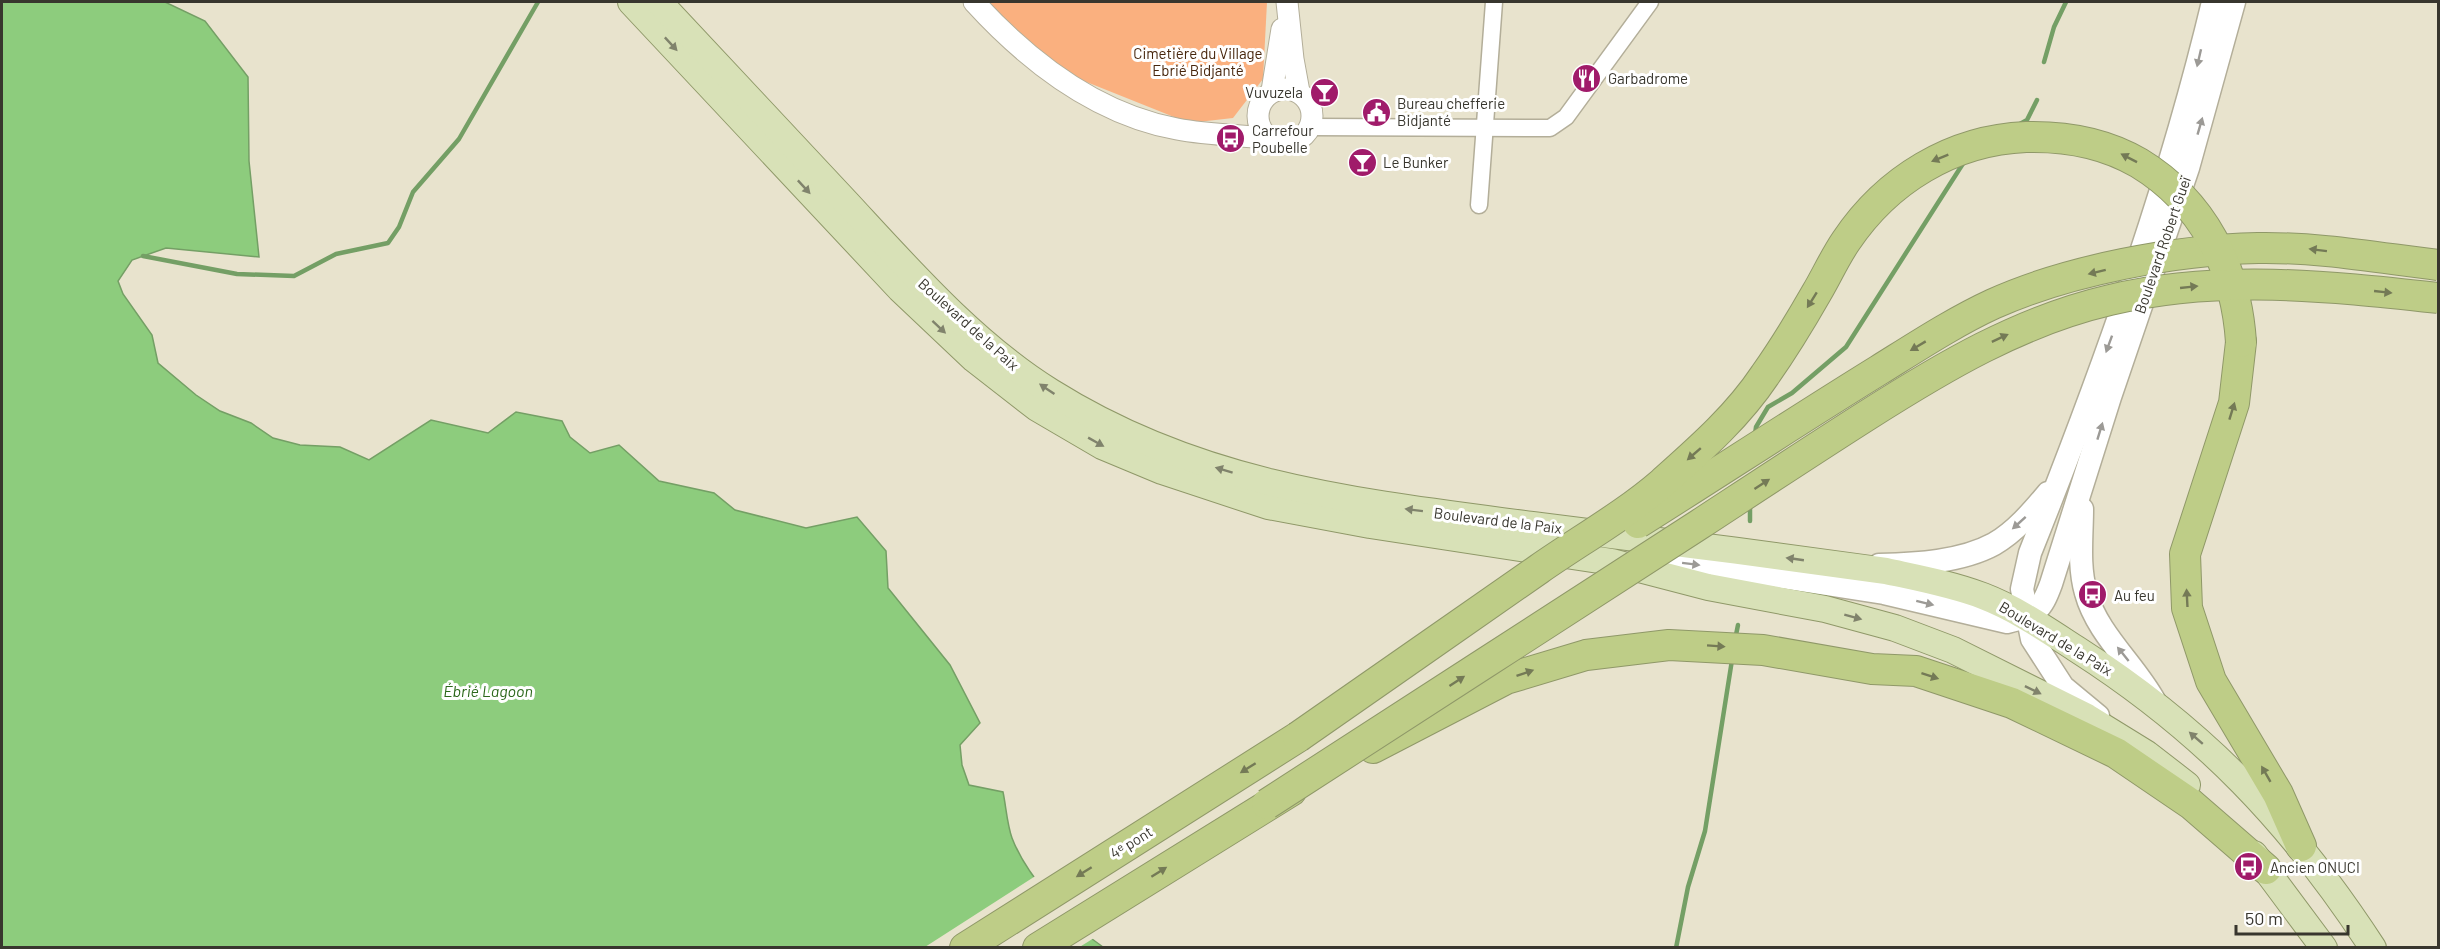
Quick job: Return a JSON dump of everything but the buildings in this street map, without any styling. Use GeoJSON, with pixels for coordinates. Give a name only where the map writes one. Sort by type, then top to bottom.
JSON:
{"type":"FeatureCollection","features":[{"type":"Feature","properties":{"kind":"highway"},"geometry":{"type":"LineString","coordinates":[[1298,737],[1655,489],[1717,434],[1764,377],[1846,240],[1892,189],[1911,173],[1931,162],[1965,149],[2004,138],[2041,137],[2098,145],[2135,161],[2175,190],[2206,225],[2226,267],[2237,306],[2241,342],[2234,403],[2185,554],[2187,608],[2211,681],[2278,794],[2301,846]]}},
{"type":"Feature","properties":{"kind":"highway"},"geometry":{"type":"LineString","coordinates":[[1298,737],[1845,391],[1992,304],[2042,285],[2122,265],[2195,253],[2257,248],[2308,249],[2439,265]]}},
{"type":"Feature","properties":{"kind":"highway"},"geometry":{"type":"LineString","coordinates":[[1038,948],[1267,804],[1860,420],[1959,359],[2001,337],[2050,317],[2110,300],[2186,287],[2266,283],[2439,298]]}},
{"type":"Feature","properties":{"kind":"highway"},"geometry":{"type":"LineString","coordinates":[[1267,804],[1506,679],[1586,655],[1669,645],[1713,646],[1763,650],[1872,669],[1916,671],[2012,703],[2116,753],[2191,804],[2266,869]]}},
{"type":"Feature","properties":{"kind":"highway","name":"4ᵉ pont"},"geometry":{"type":"LineString","coordinates":[[965,948],[1298,737]]}},
{"type":"Feature","properties":{"kind":"main road","name":"Boulevard de la Paix"},"geometry":{"type":"LineString","coordinates":[[631,2],[916,305],[1004,385],[1037,408],[1102,446],[1173,475],[1268,506],[1370,525],[1612,562],[1708,586],[1825,609],[1895,628],[1953,650],[2040,693],[2087,717],[2147,754]]}},
{"type":"Feature","properties":{"kind":"main road","name":"Boulevard de la Paix"},"geometry":{"type":"LineString","coordinates":[[659,2],[906,267],[979,336],[1049,391],[1105,423],[1169,452],[1283,487],[1371,504],[1853,567],[1921,578],[1964,590],[2026,617],[2155,702],[2223,762],[2301,846],[2334,887],[2373,948]]}},
{"type":"Feature","properties":{"kind":"main road","name":"Boulevard Robert Gueï"},"geometry":{"type":"LineString","coordinates":[[2213,2],[2190,99],[2147,239],[2025,573],[2022,589],[2026,617],[2040,610],[2045,601],[2188,168],[2234,2]]}},
{"type":"Feature","properties":{"kind":"main road","name":"Boulevard Robert Gueï"},"geometry":{"type":"LineString","coordinates":[[1853,567],[1935,561],[1960,556],[1994,544],[2037,507],[2059,480]]}},
{"type":"Feature","properties":{"kind":"main road","name":"Boulevard Robert Gueï"},"geometry":{"type":"LineString","coordinates":[[2082,487],[2082,562],[2086,592],[2095,615],[2143,680],[2155,702]]}},
{"type":"Feature","properties":{"kind":"main road","name":"Boulevard de la Paix"},"geometry":{"type":"LineString","coordinates":[[1612,562],[1679,562],[1718,567],[1884,593],[2007,622],[2026,617]]}},
{"type":"Feature","properties":{"kind":"main road","name":"Boulevard de la Paix"},"geometry":{"type":"LineString","coordinates":[[2026,617],[2040,655],[2063,687],[2191,789],[2231,826],[2324,948]]}},
{"type":"Feature","properties":{"kind":"street"},"geometry":{"type":"LineString","coordinates":[[974,2],[1040,66],[1090,96],[1136,117],[1176,129],[1268,138],[1277,142],[1296,141],[1310,127],[1311,108],[1299,92],[1287,2]]}},
{"type":"Feature","properties":{"kind":"street"},"geometry":{"type":"LineString","coordinates":[[1272,91],[1287,2]]}},
{"type":"Feature","properties":{"kind":"street"},"geometry":{"type":"LineString","coordinates":[[1479,205],[1494,2]]}},
{"type":"Feature","properties":{"kind":"street"},"geometry":{"type":"LineString","coordinates":[[1310,127],[1542,129],[1557,124],[1566,117],[1650,2]]}},
{"type":"Feature","properties":{"kind":"street"},"geometry":{"type":"LineString","coordinates":[[1268,138],[1261,130],[1258,108],[1263,98],[1281,88],[1299,92]]}},
{"type":"Feature","properties":{"kind":"green space","name":"Cimetière du Village Ebrié Bidjanté"},"geometry":{"type":"Polygon","coordinates":[[[983,2],[1267,2],[1263,79],[1233,118],[1189,123],[1069,75],[995,20],[983,2]]]}},
{"type":"Feature","properties":{"kind":"water","name":"Ébrié Lagoon"},"geometry":{"type":"Polygon","coordinates":[[[2,2],[165,2],[205,21],[248,77],[249,161],[259,257],[166,248],[132,260],[118,281],[123,294],[152,335],[158,363],[196,395],[220,411],[251,423],[273,438],[300,445],[340,447],[369,460],[431,420],[488,433],[516,412],[562,421],[570,437],[590,453],[619,445],[659,481],[714,493],[735,510],[806,528],[857,517],[886,551],[888,588],[950,665],[980,723],[960,745],[962,765],[969,785],[1003,792],[1012,838],[1027,868],[1063,913],[1103,947],[2,948],[2,2]]]}},
{"type":"Feature","properties":{"kind":"pier"},"geometry":{"type":"Polygon","coordinates":[[[1037,875],[1054,895],[1075,908],[1085,932],[1094,938],[1078,948],[925,947],[1037,875]]]}},
{"type":"Feature","properties":{"kind":"waterway"},"geometry":{"type":"LineString","coordinates":[[143,256],[237,274],[294,276],[336,254],[388,243],[399,227],[413,192],[459,139],[538,2]]}},
{"type":"Feature","properties":{"kind":"waterway"},"geometry":{"type":"LineString","coordinates":[[2044,62],[2054,27],[2066,2]]}},
{"type":"Feature","properties":{"kind":"waterway"},"geometry":{"type":"LineString","coordinates":[[2020,124],[2027,120],[2037,100]]}},
{"type":"Feature","properties":{"kind":"waterway"},"geometry":{"type":"LineString","coordinates":[[1755,434],[1756,427],[1768,407],[1792,393],[1846,347],[1964,162]]}},
{"type":"Feature","properties":{"kind":"waterway"},"geometry":{"type":"LineString","coordinates":[[1750,506],[1750,521]]}},
{"type":"Feature","properties":{"kind":"waterway"},"geometry":{"type":"LineString","coordinates":[[1735,640],[1738,625]]}},
{"type":"Feature","properties":{"kind":"waterway"},"geometry":{"type":"LineString","coordinates":[[1676,948],[1688,887],[1705,831],[1732,660]]}},
{"type":"Feature","properties":{"kind":"place","name":"Garbadrome"},"geometry":{"type":"Point","coordinates":[1587,78]}},
{"type":"Feature","properties":{"kind":"place","name":"Vuvuzela"},"geometry":{"type":"Point","coordinates":[1324,92]}},
{"type":"Feature","properties":{"kind":"place","name":"Bureau chefferie Bidjanté"},"geometry":{"type":"Point","coordinates":[1376,112]}},
{"type":"Feature","properties":{"kind":"place","name":"Carrefour Poubelle"},"geometry":{"type":"Point","coordinates":[1231,139]}},
{"type":"Feature","properties":{"kind":"place","name":"Le Bunker"},"geometry":{"type":"Point","coordinates":[1362,162]}},
{"type":"Feature","properties":{"kind":"place","name":"Au feu"},"geometry":{"type":"Point","coordinates":[2093,595]}},
{"type":"Feature","properties":{"kind":"place","name":"Ancien ONUCI"},"geometry":{"type":"Point","coordinates":[2249,867]}}]}
